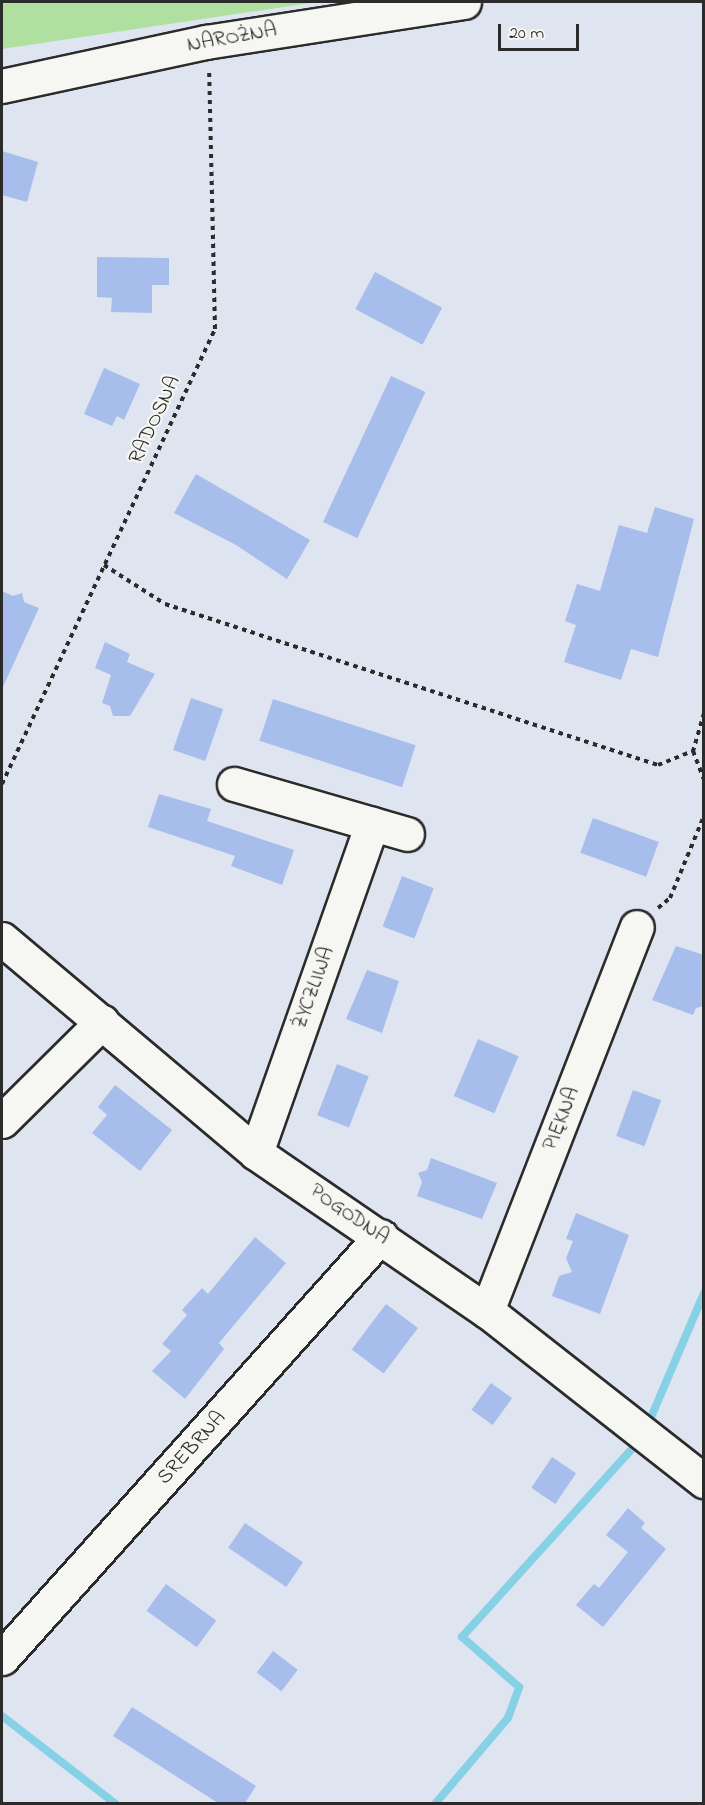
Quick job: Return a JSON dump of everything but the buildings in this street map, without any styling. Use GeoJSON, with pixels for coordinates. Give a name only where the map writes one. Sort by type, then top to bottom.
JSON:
{"type":"FeatureCollection","features":[{"type":"Feature","properties":{"kind":"street","name":"NAROŻNA"},"geometry":{"type":"LineString","coordinates":[[2,86],[206,42],[464,2]]}},
{"type":"Feature","properties":{"kind":"street"},"geometry":{"type":"LineString","coordinates":[[234,784],[407,834]]}},
{"type":"Feature","properties":{"kind":"street","name":"ŻYCZLIWA"},"geometry":{"type":"LineString","coordinates":[[256,1153],[372,824]]}},
{"type":"Feature","properties":{"kind":"street","name":"PIĘKNA"},"geometry":{"type":"LineString","coordinates":[[487,1311],[637,927]]}},
{"type":"Feature","properties":{"kind":"street","name":"POGODNA"},"geometry":{"type":"LineString","coordinates":[[2,939],[256,1153],[381,1236],[487,1311],[702,1477]]}},
{"type":"Feature","properties":{"kind":"street"},"geometry":{"type":"LineString","coordinates":[[2,1121],[102,1022]]}},
{"type":"Feature","properties":{"kind":"street","name":"SREBRNA"},"geometry":{"type":"LineString","coordinates":[[2,1658],[381,1236]]}},
{"type":"Feature","properties":{"kind":"path","name":"RADOSNA"},"geometry":{"type":"LineString","coordinates":[[2,784],[215,329],[206,42]]}},
{"type":"Feature","properties":{"kind":"path"},"geometry":{"type":"LineString","coordinates":[[104,565],[165,604],[658,765],[693,752]]}},
{"type":"Feature","properties":{"kind":"path"},"geometry":{"type":"LineString","coordinates":[[704,713],[693,752],[704,780]]}},
{"type":"Feature","properties":{"kind":"path"},"geometry":{"type":"LineString","coordinates":[[637,927],[670,898],[704,816]]}},
{"type":"Feature","properties":{"kind":"green space"},"geometry":{"type":"Polygon","coordinates":[[[2,2],[317,2],[2,49],[2,2]]]}},
{"type":"Feature","properties":{"kind":"waterway"},"geometry":{"type":"LineString","coordinates":[[652,1415],[704,1293]]}},
{"type":"Feature","properties":{"kind":"waterway"},"geometry":{"type":"LineString","coordinates":[[435,1804],[508,1718],[519,1687],[462,1637],[632,1449]]}},
{"type":"Feature","properties":{"kind":"waterway"},"geometry":{"type":"LineString","coordinates":[[2,1716],[116,1804]]}}]}
